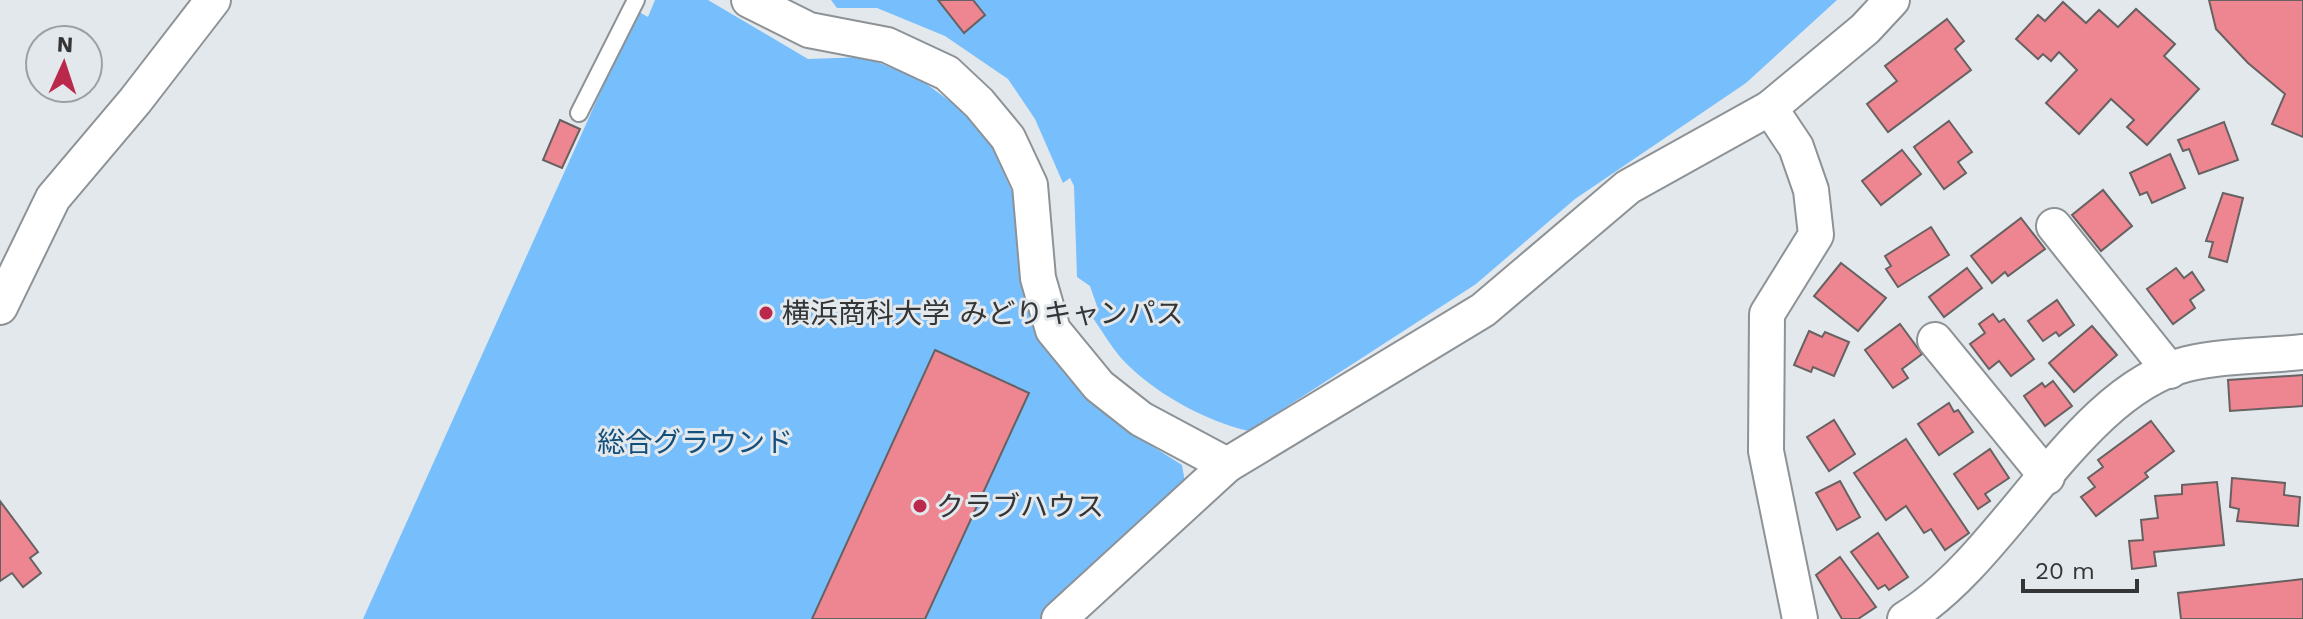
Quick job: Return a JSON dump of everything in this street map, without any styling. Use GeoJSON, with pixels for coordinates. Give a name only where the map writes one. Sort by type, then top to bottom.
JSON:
{"type":"FeatureCollection","features":[{"type":"Feature","properties":{"kind":"street"},"geometry":{"type":"LineString","coordinates":[[0,307],[53,198],[135,101],[213,0]]}},
{"type":"Feature","properties":{"kind":"street"},"geometry":{"type":"LineString","coordinates":[[749,0],[809,30],[887,45],[947,73],[979,103],[1008,138],[1030,185],[1038,278],[1053,330],[1099,386],[1141,419],[1227,465]]}},
{"type":"Feature","properties":{"kind":"street"},"geometry":{"type":"LineString","coordinates":[[1059,619],[1227,465],[1483,310],[1628,187],[1770,108],[1865,29],[1892,0]]}},
{"type":"Feature","properties":{"kind":"street"},"geometry":{"type":"LineString","coordinates":[[1770,108],[1796,147],[1811,190],[1816,235],[1767,314],[1766,451],[1800,619]]}},
{"type":"Feature","properties":{"kind":"street"},"geometry":{"type":"LineString","coordinates":[[2054,226],[2170,371]]}},
{"type":"Feature","properties":{"kind":"street"},"geometry":{"type":"LineString","coordinates":[[1935,340],[2047,477]]}},
{"type":"Feature","properties":{"kind":"street"},"geometry":{"type":"LineString","coordinates":[[1905,619],[1963,572],[2105,410],[2150,378],[2188,364],[2303,352]]}},
{"type":"Feature","properties":{"kind":"lane"},"geometry":{"type":"LineString","coordinates":[[579,113],[636,0]]}},
{"type":"Feature","properties":{"kind":"green space","name":"横浜商科大学 みどりキャンパス"},"geometry":{"type":"Polygon","coordinates":[[[655,0],[708,0],[808,59],[865,57],[921,80],[966,113],[991,145],[1015,198],[1022,290],[1038,335],[1087,398],[1125,429],[1182,465],[1188,500],[1067,619],[363,619],[637,11],[648,17],[655,0]]]}},
{"type":"Feature","properties":{"kind":"green space","name":"横浜商科大学 みどりキャンパス"},"geometry":{"type":"Polygon","coordinates":[[[831,0],[1837,0],[1746,83],[1575,199],[1476,284],[1249,431],[1180,404],[1134,370],[1110,343],[1093,318],[1098,309],[1090,286],[1077,277],[1074,186],[1070,178],[1063,183],[1035,119],[1008,79],[945,36],[877,8],[837,8],[831,0]]]}},
{"type":"Feature","properties":{"kind":"building"},"geometry":{"type":"Polygon","coordinates":[[[938,0],[973,0],[985,15],[964,33],[938,0]]]}},
{"type":"Feature","properties":{"kind":"building"},"geometry":{"type":"Polygon","coordinates":[[[2209,0],[2303,0],[2303,137],[2272,124],[2285,94],[2248,63],[2216,29],[2209,0]]]}},
{"type":"Feature","properties":{"kind":"building"},"geometry":{"type":"Polygon","coordinates":[[[2063,2],[2086,23],[2099,10],[2118,27],[2136,9],[2175,44],[2164,56],[2199,89],[2147,145],[2127,127],[2134,120],[2111,99],[2079,134],[2046,103],[2077,70],[2059,52],[2051,61],[2043,54],[2038,59],[2016,39],[2038,15],[2045,21],[2063,2]]]}},
{"type":"Feature","properties":{"kind":"building"},"geometry":{"type":"Polygon","coordinates":[[[1947,19],[1964,41],[1955,49],[1971,70],[1888,132],[1867,104],[1897,81],[1885,66],[1947,19]]]}},
{"type":"Feature","properties":{"kind":"building"},"geometry":{"type":"Polygon","coordinates":[[[560,120],[580,129],[562,168],[543,160],[560,120]]]}},
{"type":"Feature","properties":{"kind":"building"},"geometry":{"type":"Polygon","coordinates":[[[1949,121],[1972,152],[1958,162],[1966,173],[1944,189],[1914,147],[1949,121]]]}},
{"type":"Feature","properties":{"kind":"building"},"geometry":{"type":"Polygon","coordinates":[[[2224,122],[2238,160],[2199,174],[2189,149],[2183,151],[2178,140],[2224,122]]]}},
{"type":"Feature","properties":{"kind":"building"},"geometry":{"type":"Polygon","coordinates":[[[1902,150],[1921,174],[1881,205],[1862,181],[1902,150]]]}},
{"type":"Feature","properties":{"kind":"building"},"geometry":{"type":"Polygon","coordinates":[[[2170,154],[2185,188],[2152,203],[2147,192],[2140,195],[2130,173],[2170,154]]]}},
{"type":"Feature","properties":{"kind":"building"},"geometry":{"type":"Polygon","coordinates":[[[2103,190],[2132,226],[2101,251],[2072,215],[2103,190]]]}},
{"type":"Feature","properties":{"kind":"building"},"geometry":{"type":"Polygon","coordinates":[[[2223,193],[2243,198],[2227,262],[2209,257],[2213,242],[2206,241],[2223,193]]]}},
{"type":"Feature","properties":{"kind":"building"},"geometry":{"type":"Polygon","coordinates":[[[2021,218],[2045,249],[2008,276],[2005,272],[1992,283],[1971,256],[2021,218]]]}},
{"type":"Feature","properties":{"kind":"building"},"geometry":{"type":"Polygon","coordinates":[[[1931,227],[1949,255],[1898,287],[1886,269],[1891,266],[1885,256],[1931,227]]]}},
{"type":"Feature","properties":{"kind":"building"},"geometry":{"type":"Polygon","coordinates":[[[1841,263],[1886,298],[1858,331],[1814,296],[1841,263]]]}},
{"type":"Feature","properties":{"kind":"building"},"geometry":{"type":"Polygon","coordinates":[[[1967,268],[1982,288],[1944,317],[1929,297],[1967,268]]]}},
{"type":"Feature","properties":{"kind":"building"},"geometry":{"type":"Polygon","coordinates":[[[2176,268],[2184,278],[2192,272],[2204,290],[2190,300],[2195,308],[2173,324],[2147,289],[2176,268]]]}},
{"type":"Feature","properties":{"kind":"building"},"geometry":{"type":"Polygon","coordinates":[[[2057,300],[2074,325],[2059,336],[2056,332],[2043,341],[2028,321],[2057,300]]]}},
{"type":"Feature","properties":{"kind":"building"},"geometry":{"type":"Polygon","coordinates":[[[1993,314],[1999,322],[2004,319],[2034,359],[2011,376],[1999,361],[1989,369],[1970,344],[1985,333],[1979,324],[1993,314]]]}},
{"type":"Feature","properties":{"kind":"building"},"geometry":{"type":"Polygon","coordinates":[[[1900,324],[1922,354],[1902,369],[1908,378],[1893,388],[1865,350],[1900,324]]]}},
{"type":"Feature","properties":{"kind":"building"},"geometry":{"type":"Polygon","coordinates":[[[2092,326],[2117,355],[2074,392],[2049,363],[2092,326]]]}},
{"type":"Feature","properties":{"kind":"building"},"geometry":{"type":"Polygon","coordinates":[[[1809,331],[1822,337],[1825,332],[1849,342],[1834,376],[1813,367],[1811,372],[1794,365],[1809,331]]]}},
{"type":"Feature","properties":{"kind":"building","name":"クラブハウス"},"geometry":{"type":"Polygon","coordinates":[[[935,350],[1029,393],[925,619],[812,619],[935,350]]]}},
{"type":"Feature","properties":{"kind":"building"},"geometry":{"type":"Polygon","coordinates":[[[2303,375],[2303,406],[2230,411],[2228,380],[2303,375]]]}},
{"type":"Feature","properties":{"kind":"building"},"geometry":{"type":"Polygon","coordinates":[[[2053,381],[2072,406],[2045,426],[2024,396],[2042,383],[2045,387],[2053,381]]]}},
{"type":"Feature","properties":{"kind":"building"},"geometry":{"type":"Polygon","coordinates":[[[1949,403],[1954,412],[1958,410],[1973,432],[1939,455],[1918,424],[1949,403]]]}},
{"type":"Feature","properties":{"kind":"building"},"geometry":{"type":"Polygon","coordinates":[[[1834,420],[1855,454],[1829,471],[1807,437],[1834,420]]]}},
{"type":"Feature","properties":{"kind":"building"},"geometry":{"type":"Polygon","coordinates":[[[2151,421],[2174,451],[2145,473],[2148,477],[2096,516],[2081,497],[2095,487],[2088,478],[2103,467],[2098,460],[2151,421]]]}},
{"type":"Feature","properties":{"kind":"building"},"geometry":{"type":"Polygon","coordinates":[[[1906,439],[1969,533],[1945,550],[1931,529],[1924,533],[1906,506],[1886,520],[1854,473],[1906,439]]]}},
{"type":"Feature","properties":{"kind":"building"},"geometry":{"type":"Polygon","coordinates":[[[1990,449],[2009,478],[1985,494],[1990,501],[1978,509],[1954,474],[1990,449]]]}},
{"type":"Feature","properties":{"kind":"building"},"geometry":{"type":"Polygon","coordinates":[[[2232,478],[2285,483],[2284,495],[2300,497],[2298,526],[2237,521],[2239,509],[2230,507],[2232,478]]]}},
{"type":"Feature","properties":{"kind":"building"},"geometry":{"type":"Polygon","coordinates":[[[1840,481],[1860,517],[1837,530],[1816,493],[1840,481]]]}},
{"type":"Feature","properties":{"kind":"building"},"geometry":{"type":"Polygon","coordinates":[[[2217,482],[2224,545],[2154,552],[2156,566],[2132,569],[2129,541],[2143,540],[2141,520],[2158,518],[2155,496],[2182,494],[2182,485],[2217,482]]]}},
{"type":"Feature","properties":{"kind":"building"},"geometry":{"type":"Polygon","coordinates":[[[0,501],[38,552],[30,558],[41,573],[23,587],[12,573],[0,581],[0,501]]]}},
{"type":"Feature","properties":{"kind":"building"},"geometry":{"type":"Polygon","coordinates":[[[1878,533],[1908,577],[1889,590],[1885,585],[1878,589],[1851,552],[1878,533]]]}},
{"type":"Feature","properties":{"kind":"building"},"geometry":{"type":"Polygon","coordinates":[[[1840,557],[1876,607],[1858,619],[1842,619],[1816,575],[1840,557]]]}},
{"type":"Feature","properties":{"kind":"building"},"geometry":{"type":"Polygon","coordinates":[[[2303,579],[2303,619],[2181,619],[2178,593],[2303,579]]]}},
{"type":"Feature","properties":{"kind":"place","name":"横浜商科大学 みどりキャンパス"},"geometry":{"type":"Point","coordinates":[766,313]}},
{"type":"Feature","properties":{"kind":"place","name":"クラブハウス"},"geometry":{"type":"Point","coordinates":[920,506]}},
{"type":"Feature","properties":{"kind":"park label","name":"総合グラウンド"},"geometry":{"type":"Point","coordinates":[695,442]}}]}
